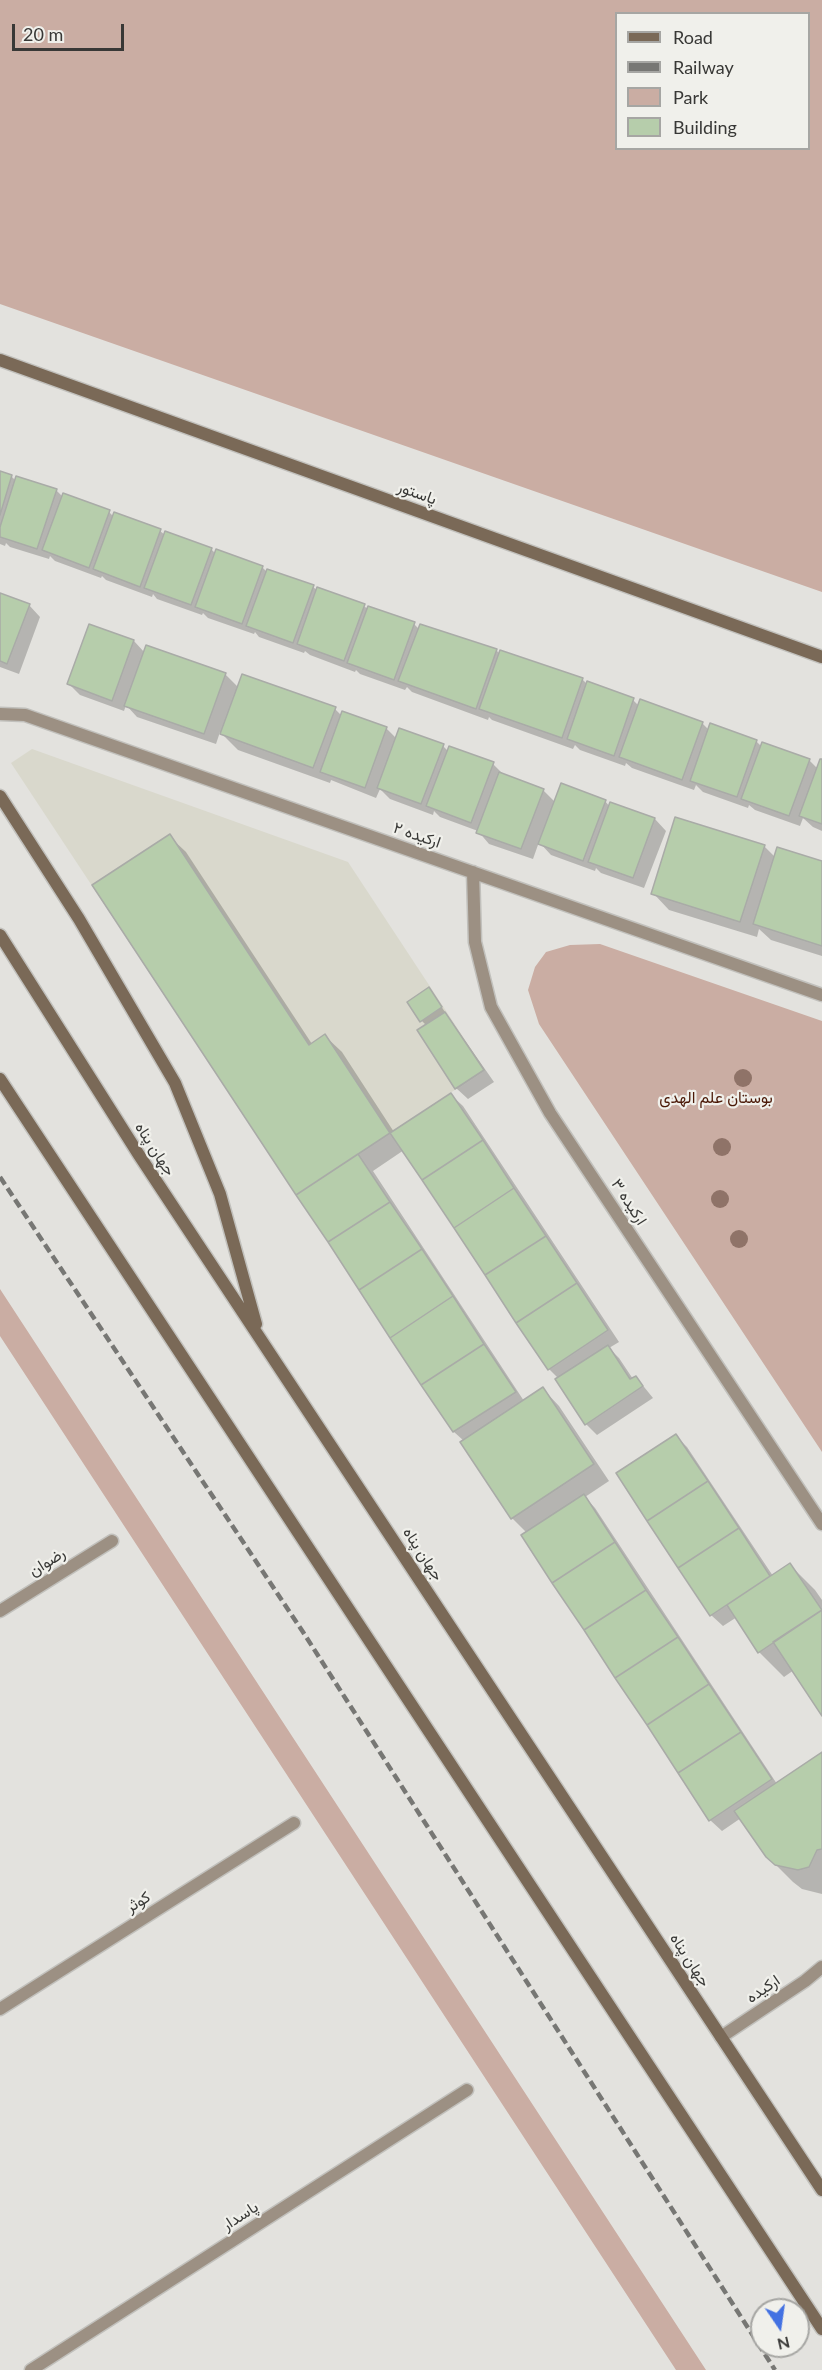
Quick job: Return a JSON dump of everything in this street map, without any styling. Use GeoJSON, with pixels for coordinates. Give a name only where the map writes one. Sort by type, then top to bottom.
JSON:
{"type":"FeatureCollection","features":[{"type":"Feature","properties":{"kind":"main road","name":"پاستور"},"geometry":{"type":"LineString","coordinates":[[0,360],[822,657]]}},
{"type":"Feature","properties":{"kind":"main road"},"geometry":{"type":"LineString","coordinates":[[0,796],[79,919],[175,1083],[220,1194],[259,1336]]}},
{"type":"Feature","properties":{"kind":"main road","name":"جهان پناه"},"geometry":{"type":"LineString","coordinates":[[0,934],[140,1155],[822,2190]]}},
{"type":"Feature","properties":{"kind":"main road"},"geometry":{"type":"LineString","coordinates":[[0,1079],[822,2330]]}},
{"type":"Feature","properties":{"kind":"street","name":"ارکیده ۲"},"geometry":{"type":"LineString","coordinates":[[0,714],[25,715],[822,995]]}},
{"type":"Feature","properties":{"kind":"street","name":"ارکیده ۳"},"geometry":{"type":"LineString","coordinates":[[473,872],[475,942],[491,1007],[550,1113],[822,1524]]}},
{"type":"Feature","properties":{"kind":"street","name":"رضوان"},"geometry":{"type":"LineString","coordinates":[[0,1611],[112,1541]]}},
{"type":"Feature","properties":{"kind":"street","name":"کوثر"},"geometry":{"type":"LineString","coordinates":[[0,2009],[294,1823]]}},
{"type":"Feature","properties":{"kind":"street","name":"ارکیده"},"geometry":{"type":"LineString","coordinates":[[721,2037],[805,1981],[822,1967]]}},
{"type":"Feature","properties":{"kind":"street","name":"پاسدار"},"geometry":{"type":"LineString","coordinates":[[31,2370],[467,2090]]}},
{"type":"Feature","properties":{"kind":"shaded area"},"geometry":{"type":"Polygon","coordinates":[[[32,749],[348,862],[485,1070],[296,1195],[11,763],[32,749]]]}},
{"type":"Feature","properties":{"kind":"green space"},"geometry":{"type":"Polygon","coordinates":[[[0,0],[822,0],[822,592],[0,304],[0,0]]]}},
{"type":"Feature","properties":{"kind":"green space","name":"بوستان علم الهدی"},"geometry":{"type":"Polygon","coordinates":[[[600,944],[822,1021],[822,1452],[539,1024],[528,990],[535,967],[546,952],[570,945],[600,944]]]}},
{"type":"Feature","properties":{"kind":"green space"},"geometry":{"type":"Polygon","coordinates":[[[0,1289],[706,2370],[676,2370],[0,1336],[0,1289]]]}},
{"type":"Feature","properties":{"kind":"building"},"geometry":{"type":"Polygon","coordinates":[[[0,471],[12,475],[0,515],[0,471]]]}},
{"type":"Feature","properties":{"kind":"building"},"geometry":{"type":"Polygon","coordinates":[[[16,476],[57,489],[37,549],[0,537],[0,527],[16,476]]]}},
{"type":"Feature","properties":{"kind":"building"},"geometry":{"type":"Polygon","coordinates":[[[63,493],[110,510],[89,568],[42,550],[63,493]]]}},
{"type":"Feature","properties":{"kind":"building"},"geometry":{"type":"Polygon","coordinates":[[[114,512],[161,529],[140,587],[93,569],[114,512]]]}},
{"type":"Feature","properties":{"kind":"building"},"geometry":{"type":"Polygon","coordinates":[[[165,531],[212,548],[191,605],[144,588],[165,531]]]}},
{"type":"Feature","properties":{"kind":"building"},"geometry":{"type":"Polygon","coordinates":[[[216,549],[263,566],[242,624],[195,607],[216,549]]]}},
{"type":"Feature","properties":{"kind":"building"},"geometry":{"type":"Polygon","coordinates":[[[267,569],[314,585],[293,643],[246,626],[267,569]]]}},
{"type":"Feature","properties":{"kind":"building"},"geometry":{"type":"Polygon","coordinates":[[[317,587],[365,604],[344,661],[297,644],[317,587]]]}},
{"type":"Feature","properties":{"kind":"building"},"geometry":{"type":"Polygon","coordinates":[[[0,593],[30,604],[7,664],[0,661],[0,593]]]}},
{"type":"Feature","properties":{"kind":"building"},"geometry":{"type":"Polygon","coordinates":[[[368,606],[415,622],[394,680],[347,663],[368,606]]]}},
{"type":"Feature","properties":{"kind":"building"},"geometry":{"type":"Polygon","coordinates":[[[89,624],[134,640],[112,701],[67,684],[89,624]]]}},
{"type":"Feature","properties":{"kind":"building"},"geometry":{"type":"Polygon","coordinates":[[[420,624],[497,649],[476,709],[398,681],[420,624]]]}},
{"type":"Feature","properties":{"kind":"building"},"geometry":{"type":"Polygon","coordinates":[[[146,645],[226,673],[204,734],[124,706],[146,645]]]}},
{"type":"Feature","properties":{"kind":"building"},"geometry":{"type":"Polygon","coordinates":[[[500,650],[583,678],[562,738],[479,709],[500,650]]]}},
{"type":"Feature","properties":{"kind":"building"},"geometry":{"type":"Polygon","coordinates":[[[242,674],[336,707],[313,768],[220,734],[242,674]]]}},
{"type":"Feature","properties":{"kind":"building"},"geometry":{"type":"Polygon","coordinates":[[[587,681],[634,698],[614,756],[567,739],[587,681]]]}},
{"type":"Feature","properties":{"kind":"building"},"geometry":{"type":"Polygon","coordinates":[[[640,699],[703,722],[682,780],[619,757],[640,699]]]}},
{"type":"Feature","properties":{"kind":"building"},"geometry":{"type":"Polygon","coordinates":[[[342,711],[387,727],[365,788],[320,772],[342,711]]]}},
{"type":"Feature","properties":{"kind":"building"},"geometry":{"type":"Polygon","coordinates":[[[710,723],[757,740],[737,797],[690,781],[710,723]]]}},
{"type":"Feature","properties":{"kind":"building"},"geometry":{"type":"Polygon","coordinates":[[[399,728],[444,744],[421,804],[377,788],[399,728]]]}},
{"type":"Feature","properties":{"kind":"building"},"geometry":{"type":"Polygon","coordinates":[[[762,742],[810,759],[789,816],[741,799],[762,742]]]}},
{"type":"Feature","properties":{"kind":"building"},"geometry":{"type":"Polygon","coordinates":[[[449,746],[494,762],[471,823],[426,806],[449,746]]]}},
{"type":"Feature","properties":{"kind":"building"},"geometry":{"type":"Polygon","coordinates":[[[820,759],[822,759],[822,824],[799,816],[820,759]]]}},
{"type":"Feature","properties":{"kind":"building"},"geometry":{"type":"Polygon","coordinates":[[[499,772],[544,789],[521,849],[476,833],[499,772]]]}},
{"type":"Feature","properties":{"kind":"building"},"geometry":{"type":"Polygon","coordinates":[[[561,783],[606,800],[583,861],[538,844],[561,783]]]}},
{"type":"Feature","properties":{"kind":"building"},"geometry":{"type":"Polygon","coordinates":[[[610,802],[655,818],[633,878],[588,862],[610,802]]]}},
{"type":"Feature","properties":{"kind":"building"},"geometry":{"type":"Polygon","coordinates":[[[675,817],[765,845],[740,922],[651,894],[675,817]]]}},
{"type":"Feature","properties":{"kind":"building"},"geometry":{"type":"Polygon","coordinates":[[[170,834],[309,1045],[325,1034],[390,1133],[296,1195],[92,885],[170,834]]]}},
{"type":"Feature","properties":{"kind":"building"},"geometry":{"type":"Polygon","coordinates":[[[777,847],[822,861],[822,946],[753,924],[777,847]]]}},
{"type":"Feature","properties":{"kind":"building"},"geometry":{"type":"Polygon","coordinates":[[[429,987],[442,1007],[420,1022],[407,1002],[429,987]]]}},
{"type":"Feature","properties":{"kind":"building"},"geometry":{"type":"Polygon","coordinates":[[[445,1012],[484,1070],[455,1089],[417,1030],[445,1012]]]}},
{"type":"Feature","properties":{"kind":"building"},"geometry":{"type":"Polygon","coordinates":[[[451,1093],[483,1140],[422,1180],[390,1133],[451,1093]]]}},
{"type":"Feature","properties":{"kind":"building"},"geometry":{"type":"Polygon","coordinates":[[[483,1140],[514,1188],[454,1228],[422,1180],[483,1140]]]}},
{"type":"Feature","properties":{"kind":"building"},"geometry":{"type":"Polygon","coordinates":[[[358,1154],[390,1202],[328,1242],[296,1195],[358,1154]]]}},
{"type":"Feature","properties":{"kind":"building"},"geometry":{"type":"Polygon","coordinates":[[[514,1188],[546,1236],[485,1275],[454,1228],[514,1188]]]}},
{"type":"Feature","properties":{"kind":"building"},"geometry":{"type":"Polygon","coordinates":[[[390,1202],[422,1249],[359,1290],[328,1242],[390,1202]]]}},
{"type":"Feature","properties":{"kind":"building"},"geometry":{"type":"Polygon","coordinates":[[[546,1236],[577,1283],[516,1323],[485,1275],[546,1236]]]}},
{"type":"Feature","properties":{"kind":"building"},"geometry":{"type":"Polygon","coordinates":[[[422,1249],[453,1296],[390,1338],[359,1290],[422,1249]]]}},
{"type":"Feature","properties":{"kind":"building"},"geometry":{"type":"Polygon","coordinates":[[[577,1283],[608,1330],[548,1370],[516,1323],[577,1283]]]}},
{"type":"Feature","properties":{"kind":"building"},"geometry":{"type":"Polygon","coordinates":[[[453,1296],[484,1344],[421,1385],[390,1338],[453,1296]]]}},
{"type":"Feature","properties":{"kind":"building"},"geometry":{"type":"Polygon","coordinates":[[[484,1344],[516,1392],[453,1432],[421,1385],[484,1344]]]}},
{"type":"Feature","properties":{"kind":"building"},"geometry":{"type":"Polygon","coordinates":[[[608,1345],[630,1379],[636,1376],[643,1386],[585,1425],[555,1379],[608,1345]]]}},
{"type":"Feature","properties":{"kind":"building"},"geometry":{"type":"Polygon","coordinates":[[[543,1387],[594,1464],[511,1519],[460,1442],[543,1387]]]}},
{"type":"Feature","properties":{"kind":"building"},"geometry":{"type":"Polygon","coordinates":[[[676,1434],[708,1481],[647,1521],[616,1473],[676,1434]]]}},
{"type":"Feature","properties":{"kind":"building"},"geometry":{"type":"Polygon","coordinates":[[[708,1481],[739,1528],[678,1568],[647,1521],[708,1481]]]}},
{"type":"Feature","properties":{"kind":"building"},"geometry":{"type":"Polygon","coordinates":[[[584,1494],[615,1542],[552,1583],[521,1535],[584,1494]]]}},
{"type":"Feature","properties":{"kind":"building"},"geometry":{"type":"Polygon","coordinates":[[[739,1528],[770,1576],[710,1616],[678,1568],[739,1528]]]}},
{"type":"Feature","properties":{"kind":"building"},"geometry":{"type":"Polygon","coordinates":[[[615,1542],[646,1590],[584,1630],[552,1583],[615,1542]]]}},
{"type":"Feature","properties":{"kind":"building"},"geometry":{"type":"Polygon","coordinates":[[[790,1563],[822,1610],[758,1653],[727,1605],[790,1563]]]}},
{"type":"Feature","properties":{"kind":"building"},"geometry":{"type":"Polygon","coordinates":[[[646,1590],[678,1637],[615,1678],[584,1630],[646,1590]]]}},
{"type":"Feature","properties":{"kind":"building"},"geometry":{"type":"Polygon","coordinates":[[[822,1610],[822,1716],[773,1642],[822,1610]]]}},
{"type":"Feature","properties":{"kind":"building"},"geometry":{"type":"Polygon","coordinates":[[[678,1637],[709,1684],[647,1725],[615,1678],[678,1637]]]}},
{"type":"Feature","properties":{"kind":"building"},"geometry":{"type":"Polygon","coordinates":[[[709,1684],[741,1732],[678,1773],[647,1725],[709,1684]]]}},
{"type":"Feature","properties":{"kind":"building"},"geometry":{"type":"Polygon","coordinates":[[[741,1732],[772,1779],[709,1821],[678,1773],[741,1732]]]}},
{"type":"Feature","properties":{"kind":"building"},"geometry":{"type":"Polygon","coordinates":[[[822,1752],[822,1849],[817,1850],[809,1867],[798,1870],[775,1865],[766,1857],[734,1811],[822,1752]]]}},
{"type":"Feature","properties":{"kind":"railway"},"geometry":{"type":"LineString","coordinates":[[0,1177],[303,1632],[775,2370]]}}]}
